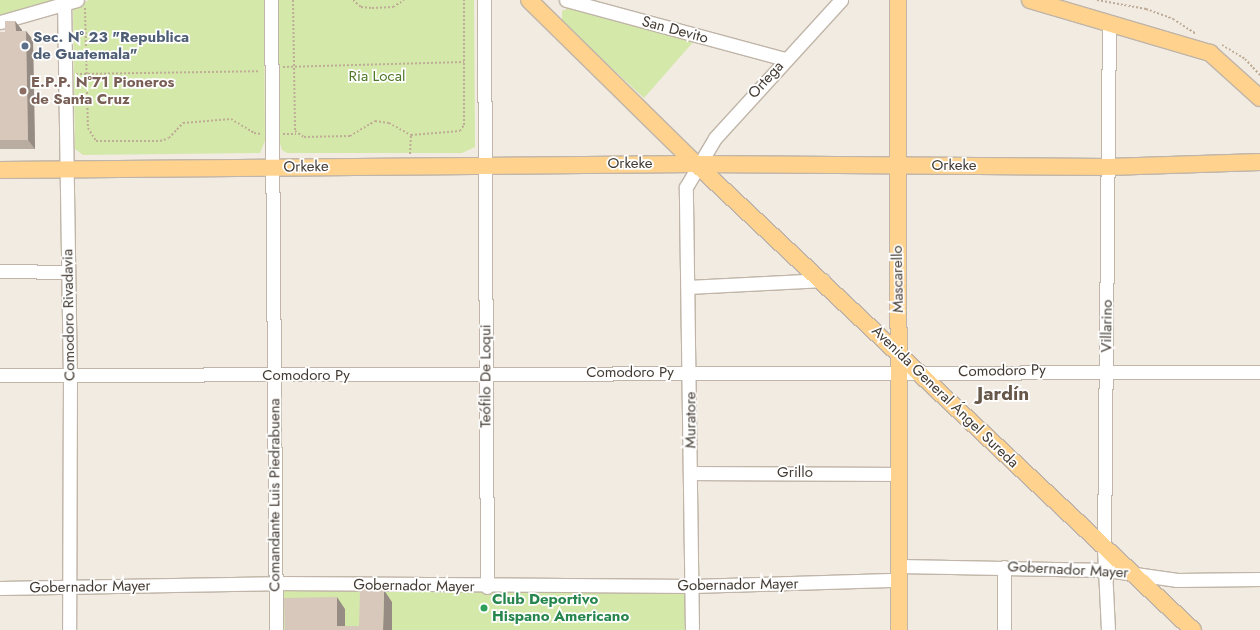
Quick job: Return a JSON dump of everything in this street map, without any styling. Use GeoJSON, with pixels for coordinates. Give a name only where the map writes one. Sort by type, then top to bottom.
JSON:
{"type":"FeatureCollection","features":[{"type":"Feature","properties":{"kind":"main road","name":"Avenida General Ángel Sureda"},"geometry":{"type":"LineString","coordinates":[[531,0],[696,164],[823,280],[1104,549],[1193,630]]}},
{"type":"Feature","properties":{"kind":"main road","name":"Mascarello"},"geometry":{"type":"LineString","coordinates":[[898,0],[897,166],[899,630]]}},
{"type":"Feature","properties":{"kind":"main road"},"geometry":{"type":"LineString","coordinates":[[1030,0],[1109,22],[1210,53],[1260,97]]}},
{"type":"Feature","properties":{"kind":"main road","name":"Orkeke"},"geometry":{"type":"LineString","coordinates":[[0,170],[696,164],[1108,167],[1260,162]]}},
{"type":"Feature","properties":{"kind":"street","name":"Comandante Luis Piedrabuena"},"geometry":{"type":"LineString","coordinates":[[271,0],[276,630]]}},
{"type":"Feature","properties":{"kind":"street","name":"Teófilo De Loqui"},"geometry":{"type":"LineString","coordinates":[[484,0],[486,587]]}},
{"type":"Feature","properties":{"kind":"street","name":"San Devito"},"geometry":{"type":"LineString","coordinates":[[566,0],[784,59]]}},
{"type":"Feature","properties":{"kind":"street","name":"Ortega"},"geometry":{"type":"LineString","coordinates":[[696,164],[715,138],[784,59],[841,0]]}},
{"type":"Feature","properties":{"kind":"street"},"geometry":{"type":"LineString","coordinates":[[0,22],[64,2],[81,2]]}},
{"type":"Feature","properties":{"kind":"street","name":"Comodoro Rivadavia"},"geometry":{"type":"LineString","coordinates":[[64,2],[65,170],[70,376],[69,630]]}},
{"type":"Feature","properties":{"kind":"street","name":"Villarino"},"geometry":{"type":"LineString","coordinates":[[1108,630],[1107,570],[1104,549],[1109,22]]}},
{"type":"Feature","properties":{"kind":"street","name":"Muratore"},"geometry":{"type":"LineString","coordinates":[[692,630],[689,287],[686,187],[696,164]]}},
{"type":"Feature","properties":{"kind":"street"},"geometry":{"type":"LineString","coordinates":[[0,271],[68,272]]}},
{"type":"Feature","properties":{"kind":"street"},"geometry":{"type":"LineString","coordinates":[[689,287],[823,280]]}},
{"type":"Feature","properties":{"kind":"street","name":"Comodoro Py"},"geometry":{"type":"LineString","coordinates":[[0,375],[275,376],[919,373],[1106,370],[1260,372]]}},
{"type":"Feature","properties":{"kind":"street","name":"Grillo"},"geometry":{"type":"LineString","coordinates":[[691,473],[899,474]]}},
{"type":"Feature","properties":{"kind":"street"},"geometry":{"type":"LineString","coordinates":[[1004,567],[1004,630]]}},
{"type":"Feature","properties":{"kind":"street","name":"Gobernador Mayer"},"geometry":{"type":"LineString","coordinates":[[0,588],[69,588],[276,583],[486,587],[692,586],[1004,567],[1107,570],[1177,580],[1260,579]]}},
{"type":"Feature","properties":{"kind":"path"},"geometry":{"type":"LineString","coordinates":[[293,0],[296,134]]}},
{"type":"Feature","properties":{"kind":"path"},"geometry":{"type":"LineString","coordinates":[[353,0],[361,7],[372,8],[393,7],[404,0]]}},
{"type":"Feature","properties":{"kind":"path"},"geometry":{"type":"LineString","coordinates":[[81,2],[87,74],[88,128],[96,141],[160,141],[169,138],[183,123],[231,119],[254,133],[296,134],[304,137],[350,136],[376,121],[389,123],[411,135],[452,134],[464,125],[464,0]]}},
{"type":"Feature","properties":{"kind":"path"},"geometry":{"type":"LineString","coordinates":[[1097,0],[1146,9],[1173,19],[1200,36]]}},
{"type":"Feature","properties":{"kind":"path"},"geometry":{"type":"LineString","coordinates":[[1220,44],[1245,59],[1260,75]]}},
{"type":"Feature","properties":{"kind":"path"},"geometry":{"type":"LineString","coordinates":[[65,74],[272,70],[294,64],[464,62]]}},
{"type":"Feature","properties":{"kind":"path"},"geometry":{"type":"LineString","coordinates":[[409,166],[411,135]]}},
{"type":"Feature","properties":{"kind":"green space"},"geometry":{"type":"Polygon","coordinates":[[[0,0],[54,0],[0,17],[0,0]]]}},
{"type":"Feature","properties":{"kind":"green space"},"geometry":{"type":"Polygon","coordinates":[[[89,0],[264,0],[265,141],[260,153],[83,155],[75,149],[73,8],[89,0]]]}},
{"type":"Feature","properties":{"kind":"green space","name":"Ria Local"},"geometry":{"type":"Polygon","coordinates":[[[278,0],[474,0],[475,147],[462,153],[287,153],[282,150],[279,140],[278,0]]]}},
{"type":"Feature","properties":{"kind":"green space"},"geometry":{"type":"Polygon","coordinates":[[[573,6],[694,41],[644,98],[562,22],[562,11],[573,6]]]}},
{"type":"Feature","properties":{"kind":"green space","name":"Club Deportivo Hispano Americano"},"geometry":{"type":"Polygon","coordinates":[[[275,583],[692,583],[692,630],[275,630],[275,583]]]}},
{"type":"Feature","properties":{"kind":"building"},"geometry":{"type":"Polygon","coordinates":[[[5,21],[15,21],[16,31],[26,31],[28,140],[0,140],[0,32],[5,32],[5,21]]]}},
{"type":"Feature","properties":{"kind":"building"},"geometry":{"type":"Polygon","coordinates":[[[360,589],[384,590],[383,630],[285,630],[284,598],[337,597],[337,626],[359,626],[360,589]]]}},
{"type":"Feature","properties":{"kind":"place","name":"Sec. N° 23 \"Republica de Guatemala\""},"geometry":{"type":"Point","coordinates":[25,46]}},
{"type":"Feature","properties":{"kind":"place","name":"E.P.P. N°71 Pioneros de Santa Cruz"},"geometry":{"type":"Point","coordinates":[23,91]}},
{"type":"Feature","properties":{"kind":"place","name":"Club Deportivo Hispano Americano"},"geometry":{"type":"Point","coordinates":[484,608]}},
{"type":"Feature","properties":{"kind":"district","name":"Jardín"},"geometry":{"type":"Point","coordinates":[1003,394]}}]}
